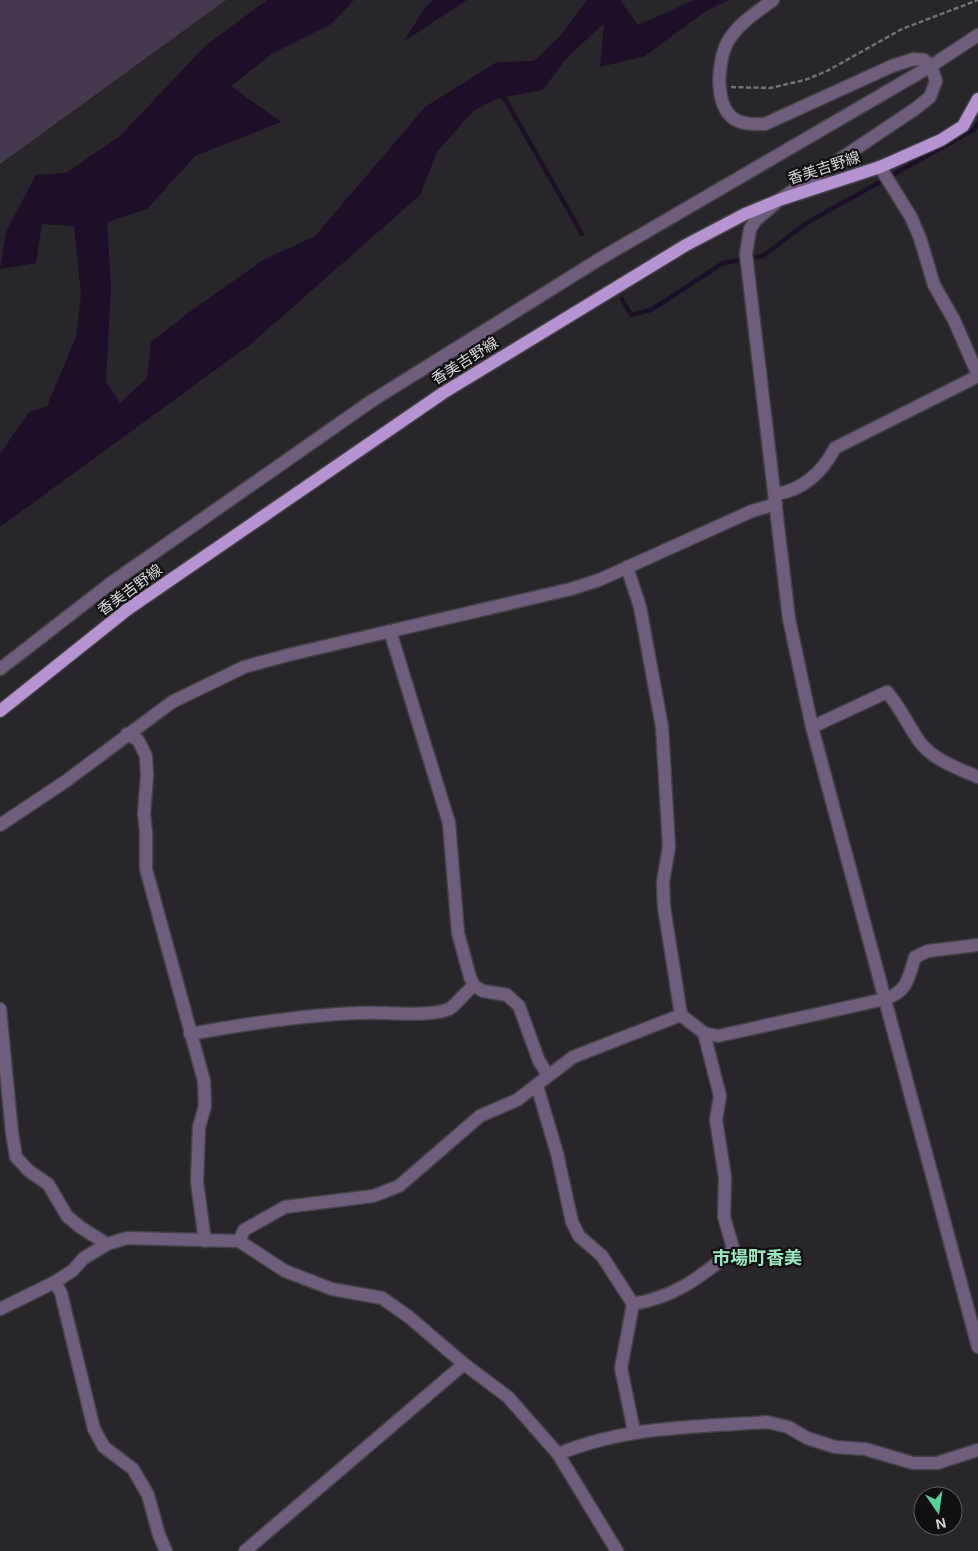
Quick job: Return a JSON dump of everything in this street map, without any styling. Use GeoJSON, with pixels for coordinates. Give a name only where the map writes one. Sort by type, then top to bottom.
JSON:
{"type":"FeatureCollection","features":[{"type":"Feature","properties":{"kind":"main road","name":"香美吉野線"},"geometry":{"type":"LineString","coordinates":[[0,711],[128,609],[443,393],[686,245],[745,214],[779,200],[885,174],[963,126],[978,99]]}},
{"type":"Feature","properties":{"kind":"street"},"geometry":{"type":"LineString","coordinates":[[773,0],[741,25],[728,42],[720,62],[720,87],[725,107],[736,121],[748,124],[765,124],[892,66],[914,59],[924,60],[931,66],[936,81],[930,97],[779,200],[755,221],[750,229],[747,259],[789,619],[812,727],[978,1347]]}},
{"type":"Feature","properties":{"kind":"street"},"geometry":{"type":"LineString","coordinates":[[0,669],[111,583],[373,400],[603,257],[931,66],[978,35]]}},
{"type":"Feature","properties":{"kind":"street"},"geometry":{"type":"LineString","coordinates":[[0,825],[66,781],[172,702],[244,667],[572,589],[627,567],[776,499],[809,481],[828,461],[835,448],[978,376],[954,320],[934,285],[911,217],[885,174]]}},
{"type":"Feature","properties":{"kind":"street"},"geometry":{"type":"LineString","coordinates":[[627,567],[640,607],[662,727],[669,848],[663,882],[664,907],[681,1015],[704,1033],[718,1036],[885,999],[898,994],[906,986],[915,957],[928,951],[978,945]]}},
{"type":"Feature","properties":{"kind":"street"},"geometry":{"type":"LineString","coordinates":[[390,631],[448,823],[458,933],[474,986],[483,991],[507,995],[519,1006],[539,1061],[548,1075]]}},
{"type":"Feature","properties":{"kind":"street"},"geometry":{"type":"LineString","coordinates":[[812,727],[887,692],[899,706],[920,742],[938,759],[978,777]]}},
{"type":"Feature","properties":{"kind":"street"},"geometry":{"type":"LineString","coordinates":[[127,734],[138,740],[146,756],[147,775],[144,814],[146,869],[204,1081],[205,1106],[199,1127],[197,1182],[205,1241]]}},
{"type":"Feature","properties":{"kind":"street"},"geometry":{"type":"LineString","coordinates":[[190,1034],[358,1012],[438,1012],[452,1008],[463,993],[474,986]]}},
{"type":"Feature","properties":{"kind":"street"},"geometry":{"type":"LineString","coordinates":[[0,1009],[16,1157],[29,1171],[48,1184],[67,1216],[80,1227],[107,1244]]}},
{"type":"Feature","properties":{"kind":"street"},"geometry":{"type":"LineString","coordinates":[[239,1241],[244,1230],[285,1207],[373,1196],[399,1186],[480,1116],[517,1100],[573,1057],[681,1015]]}},
{"type":"Feature","properties":{"kind":"street"},"geometry":{"type":"LineString","coordinates":[[633,1304],[658,1300],[689,1286],[729,1254],[733,1248],[724,1217],[724,1177],[716,1120],[720,1096],[704,1033]]}},
{"type":"Feature","properties":{"kind":"street"},"geometry":{"type":"LineString","coordinates":[[537,1086],[557,1153],[572,1222],[579,1236],[602,1256],[633,1304],[620,1368],[634,1431]]}},
{"type":"Feature","properties":{"kind":"street"},"geometry":{"type":"LineString","coordinates":[[2,1304],[55,1282],[72,1271],[84,1258],[107,1244],[127,1238],[162,1237],[205,1241],[239,1241],[285,1272],[332,1289],[382,1298],[409,1317],[464,1364],[508,1397],[558,1454],[617,1551]]}},
{"type":"Feature","properties":{"kind":"street"},"geometry":{"type":"LineString","coordinates":[[55,1282],[62,1293],[94,1428],[104,1447],[133,1469],[148,1495],[159,1535],[166,1551]]}},
{"type":"Feature","properties":{"kind":"street"},"geometry":{"type":"LineString","coordinates":[[245,1551],[464,1364]]}},
{"type":"Feature","properties":{"kind":"street"},"geometry":{"type":"LineString","coordinates":[[558,1454],[581,1444],[634,1431],[767,1422],[788,1427],[807,1438],[835,1447],[865,1449],[913,1463],[937,1462],[978,1450]]}},
{"type":"Feature","properties":{"kind":"path"},"geometry":{"type":"LineString","coordinates":[[720,87],[770,88],[805,80],[827,72],[902,29],[978,0]]}},
{"type":"Feature","properties":{"kind":"shaded area"},"geometry":{"type":"Polygon","coordinates":[[[0,0],[226,0],[0,164],[0,0]]]}},
{"type":"Feature","properties":{"kind":"shaded area"},"geometry":{"type":"Polygon","coordinates":[[[267,0],[354,0],[331,24],[273,53],[231,86],[281,122],[195,156],[147,209],[107,222],[111,287],[106,381],[120,403],[147,378],[151,342],[188,313],[263,260],[315,236],[425,107],[497,62],[534,61],[561,35],[587,0],[620,0],[638,25],[694,0],[729,0],[706,11],[645,56],[600,67],[604,23],[565,60],[543,90],[499,98],[473,111],[437,152],[420,195],[251,344],[0,527],[0,454],[29,412],[47,406],[76,337],[81,294],[74,226],[42,224],[36,263],[0,269],[6,231],[36,175],[66,173],[120,136],[205,46],[267,0]]]}},
{"type":"Feature","properties":{"kind":"shaded area"},"geometry":{"type":"Polygon","coordinates":[[[433,0],[467,0],[403,42],[423,11],[433,0]]]}},
{"type":"Feature","properties":{"kind":"waterway"},"geometry":{"type":"LineString","coordinates":[[502,94],[582,234]]}},
{"type":"Feature","properties":{"kind":"waterway"},"geometry":{"type":"LineString","coordinates":[[622,299],[631,315],[651,310],[723,263],[763,256],[808,222],[975,129],[978,124]]}},
{"type":"Feature","properties":{"kind":"district","name":"市場町香美"},"geometry":{"type":"Point","coordinates":[757,1258]}}]}
